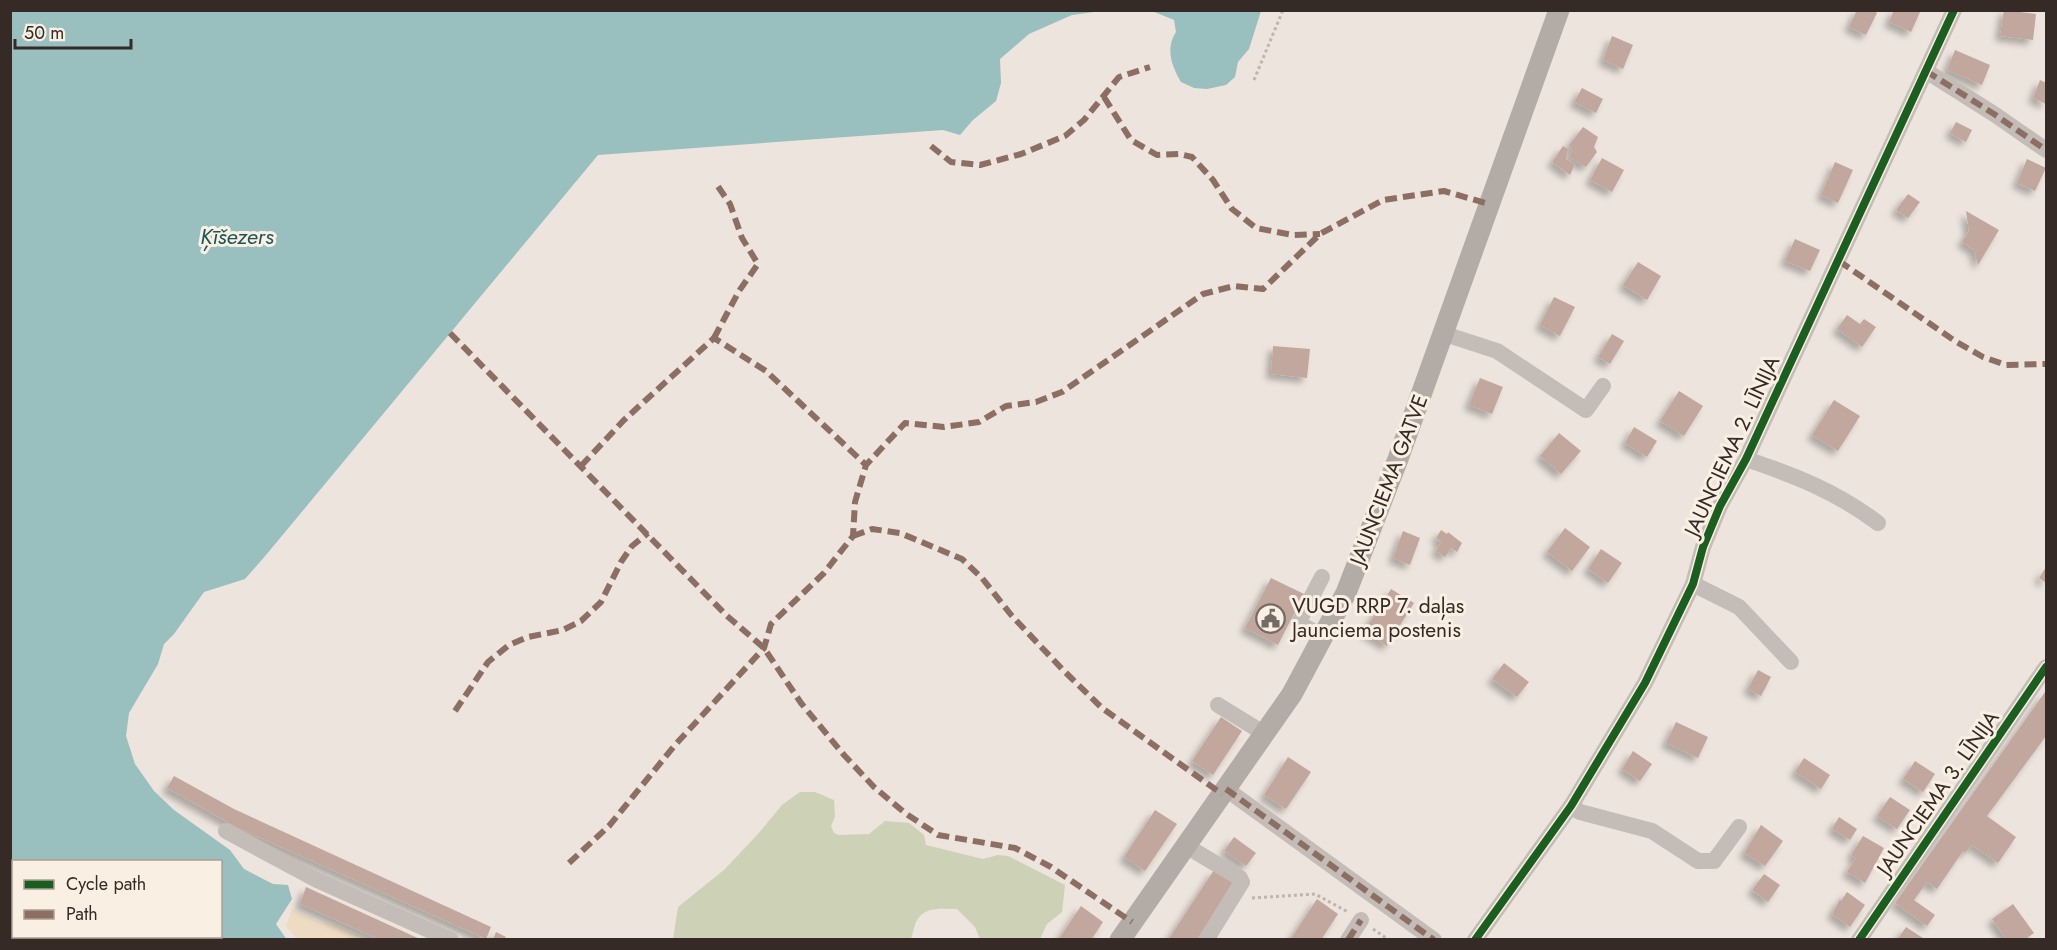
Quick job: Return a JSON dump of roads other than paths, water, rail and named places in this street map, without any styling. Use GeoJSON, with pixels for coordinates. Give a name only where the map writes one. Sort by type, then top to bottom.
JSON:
{"type":"FeatureCollection","features":[{"type":"Feature","properties":{"kind":"main road","name":"JAUNCIEMA GATVE"},"geometry":{"type":"LineString","coordinates":[[1120,939],[1292,694],[1346,593],[1444,331],[1559,10]]}},
{"type":"Feature","properties":{"kind":"street","name":"JAUNCIEMA 2. LĪNIJA"},"geometry":{"type":"LineString","coordinates":[[1475,939],[1571,806],[1645,683],[1693,584],[1703,547],[1720,506],[1746,459],[1954,10]]}},
{"type":"Feature","properties":{"kind":"street"},"geometry":{"type":"LineString","coordinates":[[1926,71],[2046,150]]}},
{"type":"Feature","properties":{"kind":"street"},"geometry":{"type":"LineString","coordinates":[[1444,331],[1454,337],[1497,351],[1586,410],[1603,386]]}},
{"type":"Feature","properties":{"kind":"street"},"geometry":{"type":"LineString","coordinates":[[1746,459],[1803,478],[1852,503],[1878,523]]}},
{"type":"Feature","properties":{"kind":"street"},"geometry":{"type":"LineString","coordinates":[[1322,577],[1298,623],[1324,637]]}},
{"type":"Feature","properties":{"kind":"street"},"geometry":{"type":"LineString","coordinates":[[1693,584],[1739,607],[1791,662]]}},
{"type":"Feature","properties":{"kind":"street","name":"JAUNCIEMA 3. LĪNIJA"},"geometry":{"type":"LineString","coordinates":[[1859,939],[2046,668]]}},
{"type":"Feature","properties":{"kind":"street"},"geometry":{"type":"LineString","coordinates":[[1218,705],[1265,734]]}},
{"type":"Feature","properties":{"kind":"street"},"geometry":{"type":"LineString","coordinates":[[1226,789],[1434,939]]}},
{"type":"Feature","properties":{"kind":"street"},"geometry":{"type":"LineString","coordinates":[[1571,806],[1580,812],[1652,831],[1698,861],[1714,861],[1739,827]]}},
{"type":"Feature","properties":{"kind":"street"},"geometry":{"type":"LineString","coordinates":[[226,831],[317,880],[452,939]]}},
{"type":"Feature","properties":{"kind":"street"},"geometry":{"type":"LineString","coordinates":[[1186,846],[1240,878],[1242,882],[1206,939]]}},
{"type":"Feature","properties":{"kind":"street"},"geometry":{"type":"LineString","coordinates":[[1348,939],[1361,920]]}},
{"type":"Feature","properties":{"kind":"water"},"geometry":{"type":"Polygon","coordinates":[[[1261,10],[1249,49],[1238,62],[1235,77],[1226,85],[1207,89],[1194,88],[1181,82],[1170,51],[1176,32],[1174,20],[1152,11],[1261,10]]]}},
{"type":"Feature","properties":{"kind":"water","name":"Ķīšezers"},"geometry":{"type":"Polygon","coordinates":[[[10,11],[1101,11],[1072,15],[1029,34],[1000,59],[1001,83],[996,101],[973,120],[960,135],[943,130],[598,155],[245,579],[204,592],[174,634],[164,644],[158,664],[129,713],[126,736],[135,764],[154,791],[174,810],[230,850],[244,869],[273,884],[288,885],[292,899],[276,924],[287,940],[11,939],[10,11]]]}},
{"type":"Feature","properties":{"kind":"place","name":"VUGD RRP 7. daļas Jaunciema postenis"},"geometry":{"type":"Point","coordinates":[1271,618]}}]}
